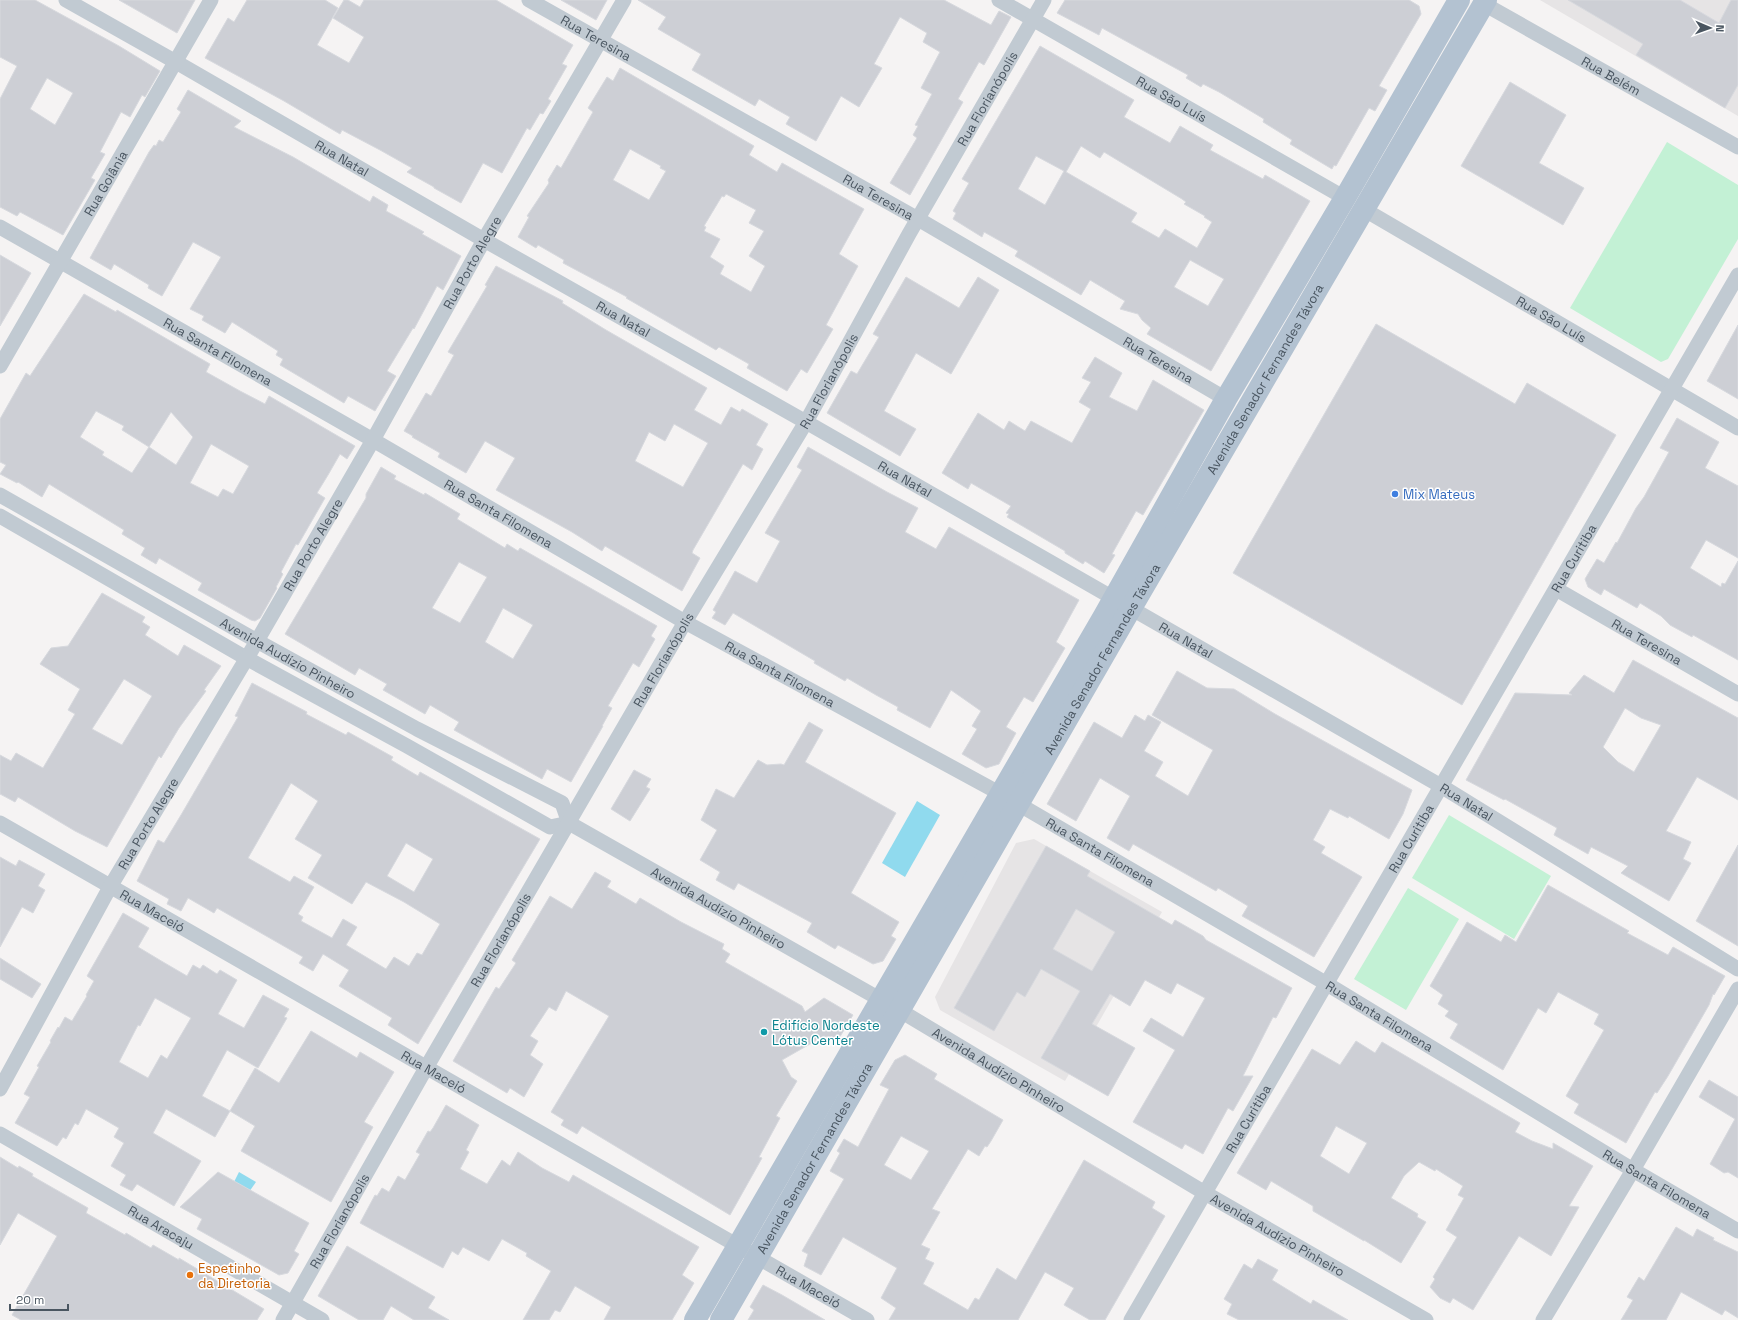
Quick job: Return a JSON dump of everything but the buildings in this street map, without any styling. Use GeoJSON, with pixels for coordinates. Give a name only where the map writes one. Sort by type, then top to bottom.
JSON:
{"type":"FeatureCollection","features":[{"type":"Feature","properties":{"kind":"main road","name":"Avenida Senador Fernandes Távora"},"geometry":{"type":"LineString","coordinates":[[694,1320],[738,1246],[890,1005],[1020,804],[1226,399],[1345,198],[1459,0]]}},
{"type":"Feature","properties":{"kind":"main road","name":"Avenida Senador Fernandes Távora"},"geometry":{"type":"LineString","coordinates":[[721,1320],[757,1257],[1001,794],[1123,603],[1365,210],[1485,2]]}},
{"type":"Feature","properties":{"kind":"street","name":"Rua Natal"},"geometry":{"type":"LineString","coordinates":[[66,0],[1441,786],[1738,969]]}},
{"type":"Feature","properties":{"kind":"street","name":"Rua Goiânia"},"geometry":{"type":"LineString","coordinates":[[0,366],[211,0]]}},
{"type":"Feature","properties":{"kind":"street","name":"Rua Teresina"},"geometry":{"type":"LineString","coordinates":[[529,0],[918,219],[1226,399]]}},
{"type":"Feature","properties":{"kind":"street","name":"Rua Porto Alegre"},"geometry":{"type":"LineString","coordinates":[[0,1089],[110,887],[257,641],[484,240],[624,0]]}},
{"type":"Feature","properties":{"kind":"street","name":"Rua São Luís"},"geometry":{"type":"LineString","coordinates":[[999,0],[1345,198]]}},
{"type":"Feature","properties":{"kind":"street","name":"Rua Florianópolis"},"geometry":{"type":"LineString","coordinates":[[283,1320],[426,1068],[685,622],[806,422],[918,219],[1044,0]]}},
{"type":"Feature","properties":{"kind":"street","name":"Rua Belém"},"geometry":{"type":"LineString","coordinates":[[1485,2],[1738,147]]}},
{"type":"Feature","properties":{"kind":"street","name":"Rua São Luís"},"geometry":{"type":"LineString","coordinates":[[1365,210],[1738,428]]}},
{"type":"Feature","properties":{"kind":"street","name":"Rua Santa Filomena"},"geometry":{"type":"LineString","coordinates":[[0,227],[372,440],[685,622],[1001,794]]}},
{"type":"Feature","properties":{"kind":"street","name":"Rua Curitiba"},"geometry":{"type":"LineString","coordinates":[[1131,1320],[1738,274]]}},
{"type":"Feature","properties":{"kind":"street","name":"Avenida Audízio Pinheiro"},"geometry":{"type":"LineString","coordinates":[[0,495],[257,641],[416,729],[562,803],[569,823],[890,1005],[1205,1193],[1426,1320]]}},
{"type":"Feature","properties":{"kind":"street","name":"Avenida Audízio Pinheiro"},"geometry":{"type":"LineString","coordinates":[[0,516],[246,658],[407,746],[550,827],[569,823]]}},
{"type":"Feature","properties":{"kind":"street"},"geometry":{"type":"LineString","coordinates":[[40,540],[50,523]]}},
{"type":"Feature","properties":{"kind":"street","name":"Rua Teresina"},"geometry":{"type":"LineString","coordinates":[[1556,589],[1738,694]]}},
{"type":"Feature","properties":{"kind":"street"},"geometry":{"type":"LineString","coordinates":[[349,714],[359,697]]}},
{"type":"Feature","properties":{"kind":"street"},"geometry":{"type":"LineString","coordinates":[[407,746],[416,729]]}},
{"type":"Feature","properties":{"kind":"street","name":"Rua Santa Filomena"},"geometry":{"type":"LineString","coordinates":[[1020,804],[1327,984],[1633,1170],[1738,1231]]}},
{"type":"Feature","properties":{"kind":"street","name":"Rua Maceió"},"geometry":{"type":"LineString","coordinates":[[0,823],[867,1320]]}},
{"type":"Feature","properties":{"kind":"street"},"geometry":{"type":"LineString","coordinates":[[1543,1320],[1633,1170],[1738,989]]}},
{"type":"Feature","properties":{"kind":"street","name":"Rua Aracaju"},"geometry":{"type":"LineString","coordinates":[[0,1134],[322,1320]]}},
{"type":"Feature","properties":{"kind":"shaded area"},"geometry":{"type":"Polygon","coordinates":[[[1540,0],[1738,0],[1738,116],[1540,0]]]}},
{"type":"Feature","properties":{"kind":"shaded area"},"geometry":{"type":"Polygon","coordinates":[[[1034,839],[1162,912],[1065,1081],[940,1010],[935,997],[1016,843],[1034,839]]]}},
{"type":"Feature","properties":{"kind":"green space"},"geometry":{"type":"Polygon","coordinates":[[[1667,142],[1738,185],[1738,239],[1668,359],[1661,362],[1570,308],[1667,142]]]}},
{"type":"Feature","properties":{"kind":"green space"},"geometry":{"type":"Polygon","coordinates":[[[1449,815],[1551,876],[1514,939],[1412,878],[1449,815]]]}},
{"type":"Feature","properties":{"kind":"green space"},"geometry":{"type":"Polygon","coordinates":[[[1408,888],[1459,919],[1406,1010],[1354,979],[1408,888]]]}},
{"type":"Feature","properties":{"kind":"water"},"geometry":{"type":"Polygon","coordinates":[[[917,801],[940,815],[905,877],[882,863],[917,801]]]}},
{"type":"Feature","properties":{"kind":"water"},"geometry":{"type":"Polygon","coordinates":[[[239,1172],[256,1182],[249,1192],[234,1182],[239,1172]]]}},
{"type":"Feature","properties":{"kind":"place","name":"Mix Mateus"},"geometry":{"type":"Point","coordinates":[1395,494]}},
{"type":"Feature","properties":{"kind":"place","name":"Edifício Nordeste Lótus Center"},"geometry":{"type":"Point","coordinates":[764,1032]}},
{"type":"Feature","properties":{"kind":"place","name":"Espetinho da Diretoria"},"geometry":{"type":"Point","coordinates":[190,1275]}}]}
